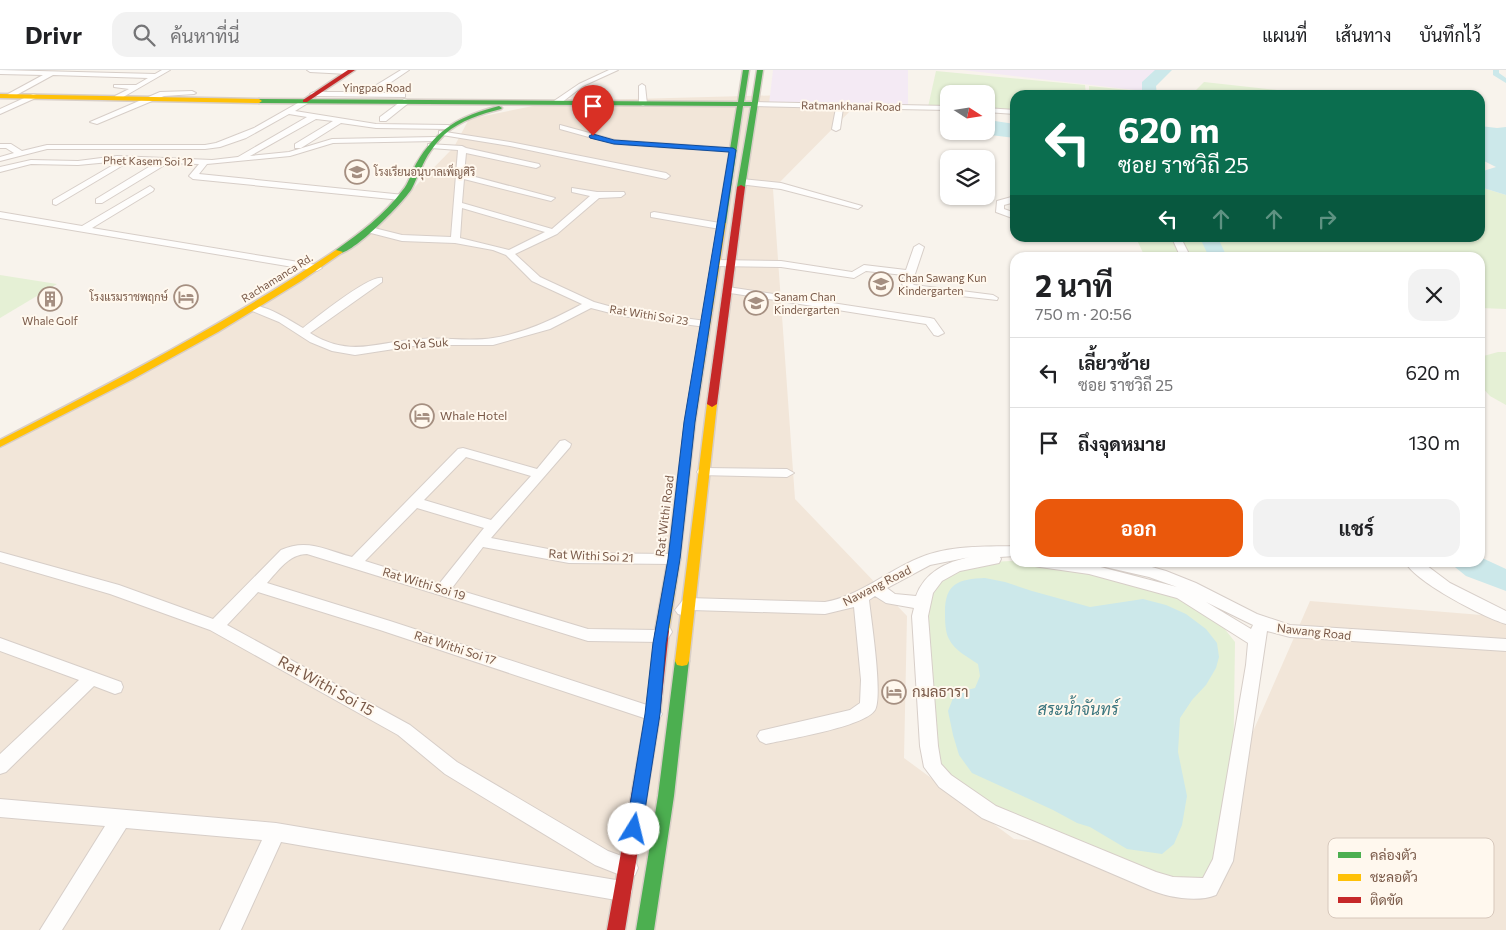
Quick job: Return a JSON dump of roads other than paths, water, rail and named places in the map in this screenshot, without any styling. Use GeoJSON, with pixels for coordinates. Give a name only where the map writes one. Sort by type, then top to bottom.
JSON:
{"type":"FeatureCollection","features":[{"type":"Feature","properties":{"kind":"main road","name":"Rat Withi Road"},"geometry":{"type":"LineString","coordinates":[[616,930],[622,891],[628,868],[652,714],[696,386],[746,70]]}},
{"type":"Feature","properties":{"kind":"main road"},"geometry":{"type":"LineString","coordinates":[[645,930],[666,796],[714,386],[742,182],[760,70]]}},
{"type":"Feature","properties":{"kind":"main road"},"geometry":{"type":"LineString","coordinates":[[310,98],[350,71]]}},
{"type":"Feature","properties":{"kind":"main road","name":"Yingpao Road"},"geometry":{"type":"LineString","coordinates":[[6,96],[405,98],[506,103],[754,104]]}},
{"type":"Feature","properties":{"kind":"main road","name":"Rachamanca Rd."},"geometry":{"type":"LineString","coordinates":[[0,444],[116,385],[208,335],[316,268],[370,230],[401,197],[410,184],[420,160],[440,136],[474,114],[506,103]]}},
{"type":"Feature","properties":{"kind":"main road"},"geometry":{"type":"LineString","coordinates":[[696,386],[714,386]]}},
{"type":"Feature","properties":{"kind":"street"},"geometry":{"type":"LineString","coordinates":[[118,98],[166,70]]}},
{"type":"Feature","properties":{"kind":"street"},"geometry":{"type":"LineString","coordinates":[[310,70],[350,71]]}},
{"type":"Feature","properties":{"kind":"street"},"geometry":{"type":"LineString","coordinates":[[558,102],[581,85],[615,70]]}},
{"type":"Feature","properties":{"kind":"street"},"geometry":{"type":"LineString","coordinates":[[0,76],[6,71],[55,71],[156,76]]}},
{"type":"Feature","properties":{"kind":"street"},"geometry":{"type":"LineString","coordinates":[[6,96],[55,71]]}},
{"type":"Feature","properties":{"kind":"street"},"geometry":{"type":"LineString","coordinates":[[370,98],[408,72]]}},
{"type":"Feature","properties":{"kind":"street"},"geometry":{"type":"LineString","coordinates":[[370,98],[408,72]]}},
{"type":"Feature","properties":{"kind":"street"},"geometry":{"type":"LineString","coordinates":[[116,86],[158,84]]}},
{"type":"Feature","properties":{"kind":"street"},"geometry":{"type":"LineString","coordinates":[[642,86],[643,104]]}},
{"type":"Feature","properties":{"kind":"street"},"geometry":{"type":"LineString","coordinates":[[94,122],[166,93],[192,93]]}},
{"type":"Feature","properties":{"kind":"street"},"geometry":{"type":"LineString","coordinates":[[0,112],[36,96]]}},
{"type":"Feature","properties":{"kind":"street"},"geometry":{"type":"LineString","coordinates":[[0,158],[47,147],[215,146],[230,142],[288,112],[310,98]]}},
{"type":"Feature","properties":{"kind":"street"},"geometry":{"type":"LineString","coordinates":[[383,119],[405,98]]}},
{"type":"Feature","properties":{"kind":"street","name":"Ratmankhanai Road"},"geometry":{"type":"LineString","coordinates":[[754,104],[940,108]]}},
{"type":"Feature","properties":{"kind":"street"},"geometry":{"type":"LineString","coordinates":[[836,128],[840,106]]}},
{"type":"Feature","properties":{"kind":"street"},"geometry":{"type":"LineString","coordinates":[[995,111],[1010,112]]}},
{"type":"Feature","properties":{"kind":"street"},"geometry":{"type":"LineString","coordinates":[[288,112],[440,136],[510,144],[666,176]]}},
{"type":"Feature","properties":{"kind":"street"},"geometry":{"type":"LineString","coordinates":[[239,158],[315,116]]}},
{"type":"Feature","properties":{"kind":"street"},"geometry":{"type":"LineString","coordinates":[[287,153],[340,120]]}},
{"type":"Feature","properties":{"kind":"street"},"geometry":{"type":"LineString","coordinates":[[563,127],[614,142],[733,150]]}},
{"type":"Feature","properties":{"kind":"street"},"geometry":{"type":"LineString","coordinates":[[440,136],[462,150],[536,166]]}},
{"type":"Feature","properties":{"kind":"street","name":"Phet Kasem Soi 12"},"geometry":{"type":"LineString","coordinates":[[0,170],[31,162],[78,163],[106,159],[204,162],[290,154],[332,141],[440,136]]}},
{"type":"Feature","properties":{"kind":"street"},"geometry":{"type":"LineString","coordinates":[[0,146],[8,146],[19,153]]}},
{"type":"Feature","properties":{"kind":"street"},"geometry":{"type":"LineString","coordinates":[[455,240],[462,150]]}},
{"type":"Feature","properties":{"kind":"street"},"geometry":{"type":"LineString","coordinates":[[56,202],[129,159]]}},
{"type":"Feature","properties":{"kind":"street"},"geometry":{"type":"LineString","coordinates":[[99,201],[166,160]]}},
{"type":"Feature","properties":{"kind":"street"},"geometry":{"type":"LineString","coordinates":[[204,162],[193,176],[401,197]]}},
{"type":"Feature","properties":{"kind":"street"},"geometry":{"type":"LineString","coordinates":[[460,175],[551,198]]}},
{"type":"Feature","properties":{"kind":"street"},"geometry":{"type":"LineString","coordinates":[[742,182],[781,186],[858,206]]}},
{"type":"Feature","properties":{"kind":"street"},"geometry":{"type":"LineString","coordinates":[[83,229],[150,189]]}},
{"type":"Feature","properties":{"kind":"street"},"geometry":{"type":"LineString","coordinates":[[575,190],[597,195],[621,194]]}},
{"type":"Feature","properties":{"kind":"street"},"geometry":{"type":"LineString","coordinates":[[509,253],[554,232],[597,195]]}},
{"type":"Feature","properties":{"kind":"street"},"geometry":{"type":"LineString","coordinates":[[1010,199],[1000,202],[999,206],[999,210],[1004,214],[1010,215]]}},
{"type":"Feature","properties":{"kind":"street"},"geometry":{"type":"LineString","coordinates":[[457,204],[554,232]]}},
{"type":"Feature","properties":{"kind":"street"},"geometry":{"type":"LineString","coordinates":[[0,215],[316,268]]}},
{"type":"Feature","properties":{"kind":"street"},"geometry":{"type":"LineString","coordinates":[[654,215],[720,226]]}},
{"type":"Feature","properties":{"kind":"street","name":"Rat Withi Soi 23"},"geometry":{"type":"LineString","coordinates":[[370,230],[402,238],[455,240],[495,248],[509,253],[536,279],[590,304],[622,313],[706,324]]}},
{"type":"Feature","properties":{"kind":"street"},"geometry":{"type":"LineString","coordinates":[[919,247],[907,284],[911,288],[993,298]]}},
{"type":"Feature","properties":{"kind":"street"},"geometry":{"type":"LineString","coordinates":[[716,263],[780,264],[854,275],[864,268],[910,273]]}},
{"type":"Feature","properties":{"kind":"street"},"geometry":{"type":"LineString","coordinates":[[303,333],[378,280]]}},
{"type":"Feature","properties":{"kind":"street"},"geometry":{"type":"LineString","coordinates":[[728,290],[930,321],[938,333]]}},
{"type":"Feature","properties":{"kind":"street","name":"Soi Ya Suk"},"geometry":{"type":"LineString","coordinates":[[254,308],[283,320],[314,340],[336,349],[355,352],[420,342],[493,342],[546,327],[590,304]]}},
{"type":"Feature","properties":{"kind":"street"},"geometry":{"type":"LineString","coordinates":[[443,590],[480,541],[565,444]]}},
{"type":"Feature","properties":{"kind":"street"},"geometry":{"type":"LineString","coordinates":[[354,564],[463,452],[540,474]]}},
{"type":"Feature","properties":{"kind":"street"},"geometry":{"type":"LineString","coordinates":[[704,472],[787,473]]}},
{"type":"Feature","properties":{"kind":"street"},"geometry":{"type":"LineString","coordinates":[[414,502],[494,526]]}},
{"type":"Feature","properties":{"kind":"street","name":"Rat Withi Soi 21"},"geometry":{"type":"LineString","coordinates":[[480,541],[568,558],[674,559]]}},
{"type":"Feature","properties":{"kind":"street","name":"Rat Withi Soi 19"},"geometry":{"type":"LineString","coordinates":[[216,626],[257,586],[286,554],[296,549],[307,549],[588,635],[661,636]]}},
{"type":"Feature","properties":{"kind":"street","name":"Nawang Road"},"geometry":{"type":"LineString","coordinates":[[688,604],[825,608],[843,605],[861,597],[925,561],[969,552],[1010,551]]}},
{"type":"Feature","properties":{"kind":"street","name":"Rat Withi Soi 15"},"geometry":{"type":"LineString","coordinates":[[0,557],[114,589],[216,626],[404,730],[452,768],[602,858],[628,868]]}},
{"type":"Feature","properties":{"kind":"street"},"geometry":{"type":"LineString","coordinates":[[1010,560],[993,559],[972,562],[945,571],[929,586],[920,616],[929,746],[933,767],[945,781],[989,812],[1155,882],[1173,887],[1209,888],[1222,861],[1258,632],[1182,594],[1075,567]]}},
{"type":"Feature","properties":{"kind":"street","name":"Nawang Road"},"geometry":{"type":"LineString","coordinates":[[1125,567],[1190,586],[1258,632],[1290,631],[1506,645]]}},
{"type":"Feature","properties":{"kind":"street"},"geometry":{"type":"LineString","coordinates":[[1417,567],[1422,572],[1469,600],[1506,618]]}},
{"type":"Feature","properties":{"kind":"street","name":"Rat Withi Soi 17"},"geometry":{"type":"LineString","coordinates":[[257,586],[384,624],[652,714]]}},
{"type":"Feature","properties":{"kind":"street"},"geometry":{"type":"LineString","coordinates":[[876,588],[891,600],[923,603]]}},
{"type":"Feature","properties":{"kind":"street"},"geometry":{"type":"LineString","coordinates":[[766,736],[850,716],[861,712],[868,706],[869,680],[861,597]]}},
{"type":"Feature","properties":{"kind":"street"},"geometry":{"type":"LineString","coordinates":[[661,636],[688,604]]}},
{"type":"Feature","properties":{"kind":"street"},"geometry":{"type":"LineString","coordinates":[[0,644],[115,686]]}},
{"type":"Feature","properties":{"kind":"street"},"geometry":{"type":"LineString","coordinates":[[0,766],[92,678]]}},
{"type":"Feature","properties":{"kind":"street"},"geometry":{"type":"LineString","coordinates":[[0,808],[276,832],[622,891]]}},
{"type":"Feature","properties":{"kind":"street"},"geometry":{"type":"LineString","coordinates":[[50,930],[121,818]]}},
{"type":"Feature","properties":{"kind":"street"},"geometry":{"type":"LineString","coordinates":[[230,930],[276,832]]}},
{"type":"Feature","properties":{"kind":"water"},"geometry":{"type":"Polygon","coordinates":[[[1155,70],[1172,70],[1156,86],[1156,90],[1142,90],[1142,82],[1155,70]]]}},
{"type":"Feature","properties":{"kind":"water"},"geometry":{"type":"Polygon","coordinates":[[[995,121],[1010,123],[1010,137],[995,136],[995,121]]]}},
{"type":"Feature","properties":{"kind":"water"},"geometry":{"type":"Polygon","coordinates":[[[1485,127],[1506,127],[1506,195],[1485,189],[1485,170],[1496,167],[1485,162],[1485,127]]]}},
{"type":"Feature","properties":{"kind":"water"},"geometry":{"type":"Polygon","coordinates":[[[1202,242],[1220,242],[1225,252],[1207,252],[1202,242]]]}},
{"type":"Feature","properties":{"kind":"water"},"geometry":{"type":"Polygon","coordinates":[[[1485,559],[1506,569],[1506,591],[1466,576],[1455,567],[1485,567],[1485,559]]]}},
{"type":"Feature","properties":{"kind":"water","name":"สระน้ำจันทร์"},"geometry":{"type":"Polygon","coordinates":[[[985,578],[1090,607],[1143,599],[1166,605],[1186,614],[1206,629],[1217,643],[1219,657],[1216,668],[1206,685],[1192,700],[1180,718],[1178,752],[1187,796],[1182,825],[1174,844],[1162,854],[1127,849],[1090,827],[1077,823],[972,773],[959,755],[948,711],[955,693],[975,688],[980,676],[978,664],[958,650],[949,639],[946,626],[946,602],[955,584],[985,578]]]}},
{"type":"Feature","properties":{"kind":"waterway"},"geometry":{"type":"LineString","coordinates":[[1496,70],[1495,74],[1506,81]]}},
{"type":"Feature","properties":{"kind":"place","name":"โรงเรียนอนุบาลเพ็ญศิริ"},"geometry":{"type":"Point","coordinates":[357,172]}},
{"type":"Feature","properties":{"kind":"place","name":"Chan Sawang Kun Kindergarten"},"geometry":{"type":"Point","coordinates":[881,284]}},
{"type":"Feature","properties":{"kind":"place","name":"โรงแรมราชพฤกษ์"},"geometry":{"type":"Point","coordinates":[186,297]}},
{"type":"Feature","properties":{"kind":"place","name":"Whale Golf"},"geometry":{"type":"Point","coordinates":[50,299]}},
{"type":"Feature","properties":{"kind":"place","name":"Sanam Chan Kindergarten"},"geometry":{"type":"Point","coordinates":[756,303]}},
{"type":"Feature","properties":{"kind":"place","name":"Whale Hotel"},"geometry":{"type":"Point","coordinates":[422,416]}},
{"type":"Feature","properties":{"kind":"place","name":"กมลธารา"},"geometry":{"type":"Point","coordinates":[894,692]}}]}
